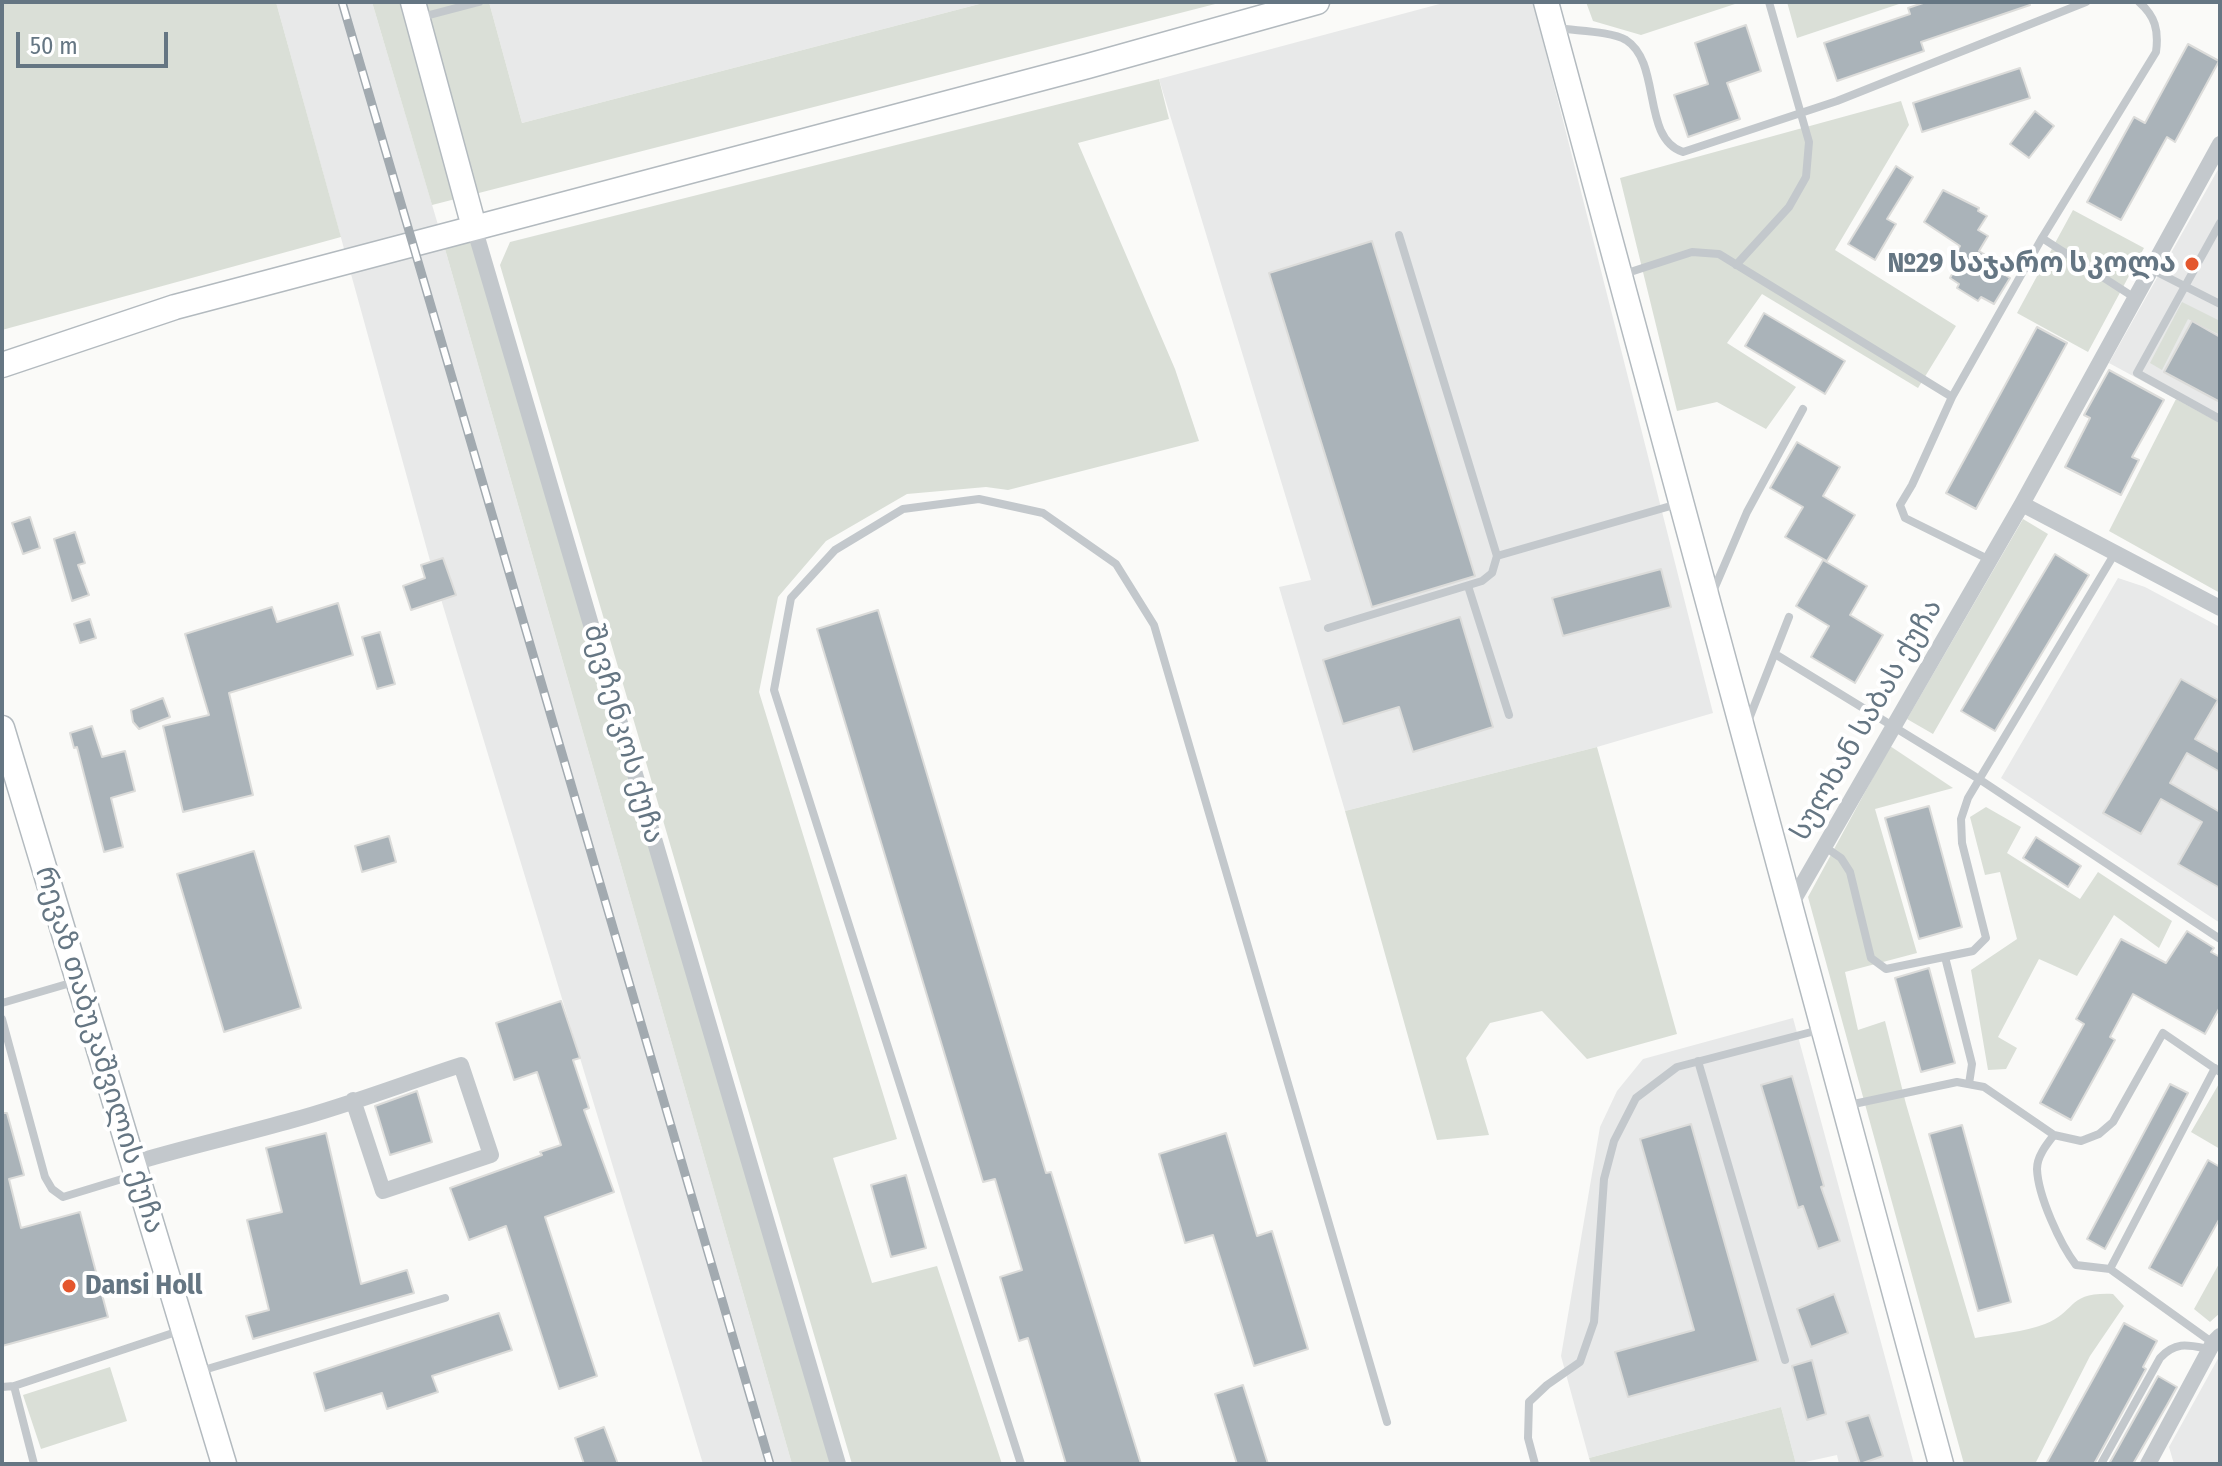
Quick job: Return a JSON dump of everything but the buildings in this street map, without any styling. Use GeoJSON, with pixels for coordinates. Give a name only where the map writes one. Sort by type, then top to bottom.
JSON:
{"type":"FeatureCollection","features":[{"type":"Feature","properties":{"kind":"main road"},"geometry":{"type":"LineString","coordinates":[[2,365],[175,307],[1072,70],[1317,2]]}},
{"type":"Feature","properties":{"kind":"main road"},"geometry":{"type":"LineString","coordinates":[[1546,2],[1941,1464]]}},
{"type":"Feature","properties":{"kind":"main road","name":"შევჩენკოს ქუჩა"},"geometry":{"type":"LineString","coordinates":[[415,10],[474,227]]}},
{"type":"Feature","properties":{"kind":"main road","name":"რევაზ თაბუკაშვილის ქუჩა"},"geometry":{"type":"LineString","coordinates":[[2,728],[224,1464]]}},
{"type":"Feature","properties":{"kind":"street","name":"სულხან საბას ქუჩა"},"geometry":{"type":"LineString","coordinates":[[1790,906],[2022,504],[2220,144]]}},
{"type":"Feature","properties":{"kind":"street","name":"შევჩენკოს ქუჩა"},"geometry":{"type":"LineString","coordinates":[[474,227],[838,1464]]}},
{"type":"Feature","properties":{"kind":"street"},"geometry":{"type":"LineString","coordinates":[[2022,504],[2220,608]]}},
{"type":"Feature","properties":{"kind":"street"},"geometry":{"type":"LineString","coordinates":[[135,1168],[461,1065],[491,1155],[383,1191],[353,1100]]}},
{"type":"Feature","properties":{"kind":"street"},"geometry":{"type":"LineString","coordinates":[[2148,1464],[2214,1343]]}},
{"type":"Feature","properties":{"kind":"lane"},"geometry":{"type":"LineString","coordinates":[[415,10],[479,2]]}},
{"type":"Feature","properties":{"kind":"lane"},"geometry":{"type":"LineString","coordinates":[[1736,265],[1789,207],[1806,177],[1809,142],[1769,2]]}},
{"type":"Feature","properties":{"kind":"lane"},"geometry":{"type":"LineString","coordinates":[[1553,27],[1619,37],[1634,47],[1642,60],[1662,133],[1677,150],[1683,152],[1801,113],[2086,2]]}},
{"type":"Feature","properties":{"kind":"lane"},"geometry":{"type":"LineString","coordinates":[[1990,560],[1905,518],[1900,505],[1952,397],[2042,238],[2156,52],[2155,20],[2139,2]]}},
{"type":"Feature","properties":{"kind":"lane"},"geometry":{"type":"LineString","coordinates":[[2220,223],[2137,373],[2220,419]]}},
{"type":"Feature","properties":{"kind":"lane"},"geometry":{"type":"LineString","coordinates":[[1328,628],[1482,581],[1492,573],[1497,556],[1399,235]]}},
{"type":"Feature","properties":{"kind":"lane"},"geometry":{"type":"LineString","coordinates":[[2042,238],[2135,298]]}},
{"type":"Feature","properties":{"kind":"lane"},"geometry":{"type":"LineString","coordinates":[[1620,276],[1692,252],[1719,254],[1952,397]]}},
{"type":"Feature","properties":{"kind":"lane"},"geometry":{"type":"LineString","coordinates":[[2151,269],[2220,304]]}},
{"type":"Feature","properties":{"kind":"lane"},"geometry":{"type":"LineString","coordinates":[[1708,602],[1747,512],[1803,409]]}},
{"type":"Feature","properties":{"kind":"lane"},"geometry":{"type":"LineString","coordinates":[[1021,1464],[774,690],[791,598],[835,550],[903,509],[979,499],[1043,513],[1116,564],[1154,625],[1387,1422]]}},
{"type":"Feature","properties":{"kind":"lane"},"geometry":{"type":"LineString","coordinates":[[1497,556],[1682,503]]}},
{"type":"Feature","properties":{"kind":"lane"},"geometry":{"type":"LineString","coordinates":[[1824,846],[1841,858],[1850,872],[1871,958],[1886,969],[1973,951],[1986,938],[1962,843],[1961,819],[1968,798],[2115,553]]}},
{"type":"Feature","properties":{"kind":"lane"},"geometry":{"type":"LineString","coordinates":[[1468,586],[1509,715]]}},
{"type":"Feature","properties":{"kind":"lane"},"geometry":{"type":"LineString","coordinates":[[1744,732],[1789,617]]}},
{"type":"Feature","properties":{"kind":"lane"},"geometry":{"type":"LineString","coordinates":[[1775,654],[1979,779],[2220,939]]}},
{"type":"Feature","properties":{"kind":"lane"},"geometry":{"type":"LineString","coordinates":[[1945,957],[1972,1064],[1969,1084]]}},
{"type":"Feature","properties":{"kind":"lane"},"geometry":{"type":"LineString","coordinates":[[2,1003],[78,981]]}},
{"type":"Feature","properties":{"kind":"lane"},"geometry":{"type":"LineString","coordinates":[[2,1019],[45,1177],[52,1189],[63,1197],[135,1168]]}},
{"type":"Feature","properties":{"kind":"lane"},"geometry":{"type":"LineString","coordinates":[[1535,1464],[1528,1438],[1529,1402],[1580,1362],[1594,1322],[1604,1179],[1614,1141],[1636,1098],[1677,1067],[1824,1029]]}},
{"type":"Feature","properties":{"kind":"lane"},"geometry":{"type":"LineString","coordinates":[[1845,1106],[1957,1082],[1984,1087],[2054,1135],[2081,1141],[2099,1134],[2113,1122],[2163,1033],[2218,1070],[2110,1269]]}},
{"type":"Feature","properties":{"kind":"lane"},"geometry":{"type":"LineString","coordinates":[[1698,1061],[1785,1360]]}},
{"type":"Feature","properties":{"kind":"lane"},"geometry":{"type":"LineString","coordinates":[[2054,1135],[2044,1148],[2037,1167],[2050,1215],[2067,1253],[2076,1265],[2110,1269],[2214,1343]]}},
{"type":"Feature","properties":{"kind":"lane"},"geometry":{"type":"LineString","coordinates":[[197,1372],[445,1298]]}},
{"type":"Feature","properties":{"kind":"lane"},"geometry":{"type":"LineString","coordinates":[[2,1387],[14,1386],[184,1329]]}},
{"type":"Feature","properties":{"kind":"lane"},"geometry":{"type":"LineString","coordinates":[[2101,1464],[2168,1349],[2181,1344],[2214,1343]]}},
{"type":"Feature","properties":{"kind":"lane"},"geometry":{"type":"LineString","coordinates":[[14,1386],[34,1464]]}},
{"type":"Feature","properties":{"kind":"shaded area"},"geometry":{"type":"Polygon","coordinates":[[[2,2],[276,2],[341,237],[2,330],[2,2]]]}},
{"type":"Feature","properties":{"kind":"shaded area"},"geometry":{"type":"Polygon","coordinates":[[[276,2],[372,2],[792,1464],[703,1464],[437,586],[276,2]]]}},
{"type":"Feature","properties":{"kind":"shaded area"},"geometry":{"type":"Polygon","coordinates":[[[372,2],[489,2],[522,123],[987,2],[1223,2],[432,205],[372,2]]]}},
{"type":"Feature","properties":{"kind":"shaded area"},"geometry":{"type":"Polygon","coordinates":[[[489,2],[987,2],[522,123],[489,2]]]}},
{"type":"Feature","properties":{"kind":"shaded area"},"geometry":{"type":"Polygon","coordinates":[[[1447,2],[1533,2],[1713,713],[1597,747],[1345,811],[1279,587],[1311,580],[1159,79],[1447,2]]]}},
{"type":"Feature","properties":{"kind":"shaded area"},"geometry":{"type":"Polygon","coordinates":[[[1586,2],[1741,2],[1641,35],[1593,21],[1586,2]]]}},
{"type":"Feature","properties":{"kind":"shaded area"},"geometry":{"type":"Polygon","coordinates":[[[1787,2],[1905,2],[1797,38],[1787,2]]]}},
{"type":"Feature","properties":{"kind":"shaded area"},"geometry":{"type":"Polygon","coordinates":[[[1159,79],[1169,119],[1078,143],[1175,369],[1199,441],[1008,490],[986,487],[907,494],[826,541],[778,597],[759,692],[897,1139],[833,1158],[872,1283],[937,1266],[1002,1464],[852,1464],[500,265],[510,242],[1159,79]]]}},
{"type":"Feature","properties":{"kind":"shaded area"},"geometry":{"type":"Polygon","coordinates":[[[1901,101],[1909,125],[1835,250],[1956,326],[1918,388],[1762,294],[1727,343],[1796,387],[1766,429],[1717,402],[1677,411],[1620,178],[1901,101]]]}},
{"type":"Feature","properties":{"kind":"shaded area","name":"№29 საჯარო სკოლა"},"geometry":{"type":"Polygon","coordinates":[[[2220,166],[2220,423],[2109,363],[2220,166]]]}},
{"type":"Feature","properties":{"kind":"shaded area"},"geometry":{"type":"Polygon","coordinates":[[[2073,210],[2144,248],[2088,352],[2017,313],[2073,210]]]}},
{"type":"Feature","properties":{"kind":"shaded area"},"geometry":{"type":"Polygon","coordinates":[[[474,227],[838,1464],[792,1464],[441,235],[474,227]]]}},
{"type":"Feature","properties":{"kind":"shaded area"},"geometry":{"type":"Polygon","coordinates":[[[2182,302],[2220,321],[2220,335],[2188,319],[2162,370],[2150,363],[2182,302]]]}},
{"type":"Feature","properties":{"kind":"shaded area"},"geometry":{"type":"Polygon","coordinates":[[[2176,399],[2220,423],[2220,593],[2109,531],[2176,399]]]}},
{"type":"Feature","properties":{"kind":"shaded area"},"geometry":{"type":"Polygon","coordinates":[[[2023,519],[2048,534],[1933,734],[1907,719],[2023,519]]]}},
{"type":"Feature","properties":{"kind":"shaded area"},"geometry":{"type":"Polygon","coordinates":[[[2118,578],[2145,587],[2220,627],[2220,923],[2001,778],[2118,578]]]}},
{"type":"Feature","properties":{"kind":"shaded area"},"geometry":{"type":"Polygon","coordinates":[[[1890,746],[1953,788],[1875,809],[1917,953],[1845,972],[1858,1030],[1885,1021],[1906,1104],[1975,1338],[2045,1324],[2087,1296],[2113,1294],[2124,1306],[2090,1356],[2035,1464],[1964,1464],[1808,897],[1890,746]]]}},
{"type":"Feature","properties":{"kind":"shaded area"},"geometry":{"type":"Polygon","coordinates":[[[1597,747],[1677,1034],[1587,1059],[1542,1011],[1490,1023],[1466,1058],[1489,1135],[1437,1140],[1345,811],[1597,747]]]}},
{"type":"Feature","properties":{"kind":"shaded area"},"geometry":{"type":"Polygon","coordinates":[[[1986,807],[2021,827],[2007,853],[2080,899],[2098,872],[2172,921],[2159,948],[2114,915],[2077,976],[2039,959],[1998,1037],[2017,1048],[2006,1069],[1988,1070],[1971,970],[2017,939],[2000,872],[1985,875],[1970,817],[1986,807]]]}},
{"type":"Feature","properties":{"kind":"shaded area"},"geometry":{"type":"Polygon","coordinates":[[[1793,1018],[1914,1464],[1839,1464],[1837,1455],[1796,1464],[1781,1407],[1589,1458],[1561,1356],[1600,1127],[1617,1091],[1643,1059],[1793,1018]]]}},
{"type":"Feature","properties":{"kind":"shaded area"},"geometry":{"type":"Polygon","coordinates":[[[2220,1082],[2220,1149],[2191,1132],[2220,1082]]]}},
{"type":"Feature","properties":{"kind":"shaded area"},"geometry":{"type":"Polygon","coordinates":[[[2220,1262],[2220,1313],[2210,1322],[2194,1309],[2220,1262]]]}},
{"type":"Feature","properties":{"kind":"shaded area"},"geometry":{"type":"Polygon","coordinates":[[[2220,1355],[2220,1464],[2174,1464],[2169,1447],[2220,1355]]]}},
{"type":"Feature","properties":{"kind":"shaded area"},"geometry":{"type":"Polygon","coordinates":[[[110,1367],[127,1421],[41,1449],[23,1395],[110,1367]]]}},
{"type":"Feature","properties":{"kind":"shaded area"},"geometry":{"type":"Polygon","coordinates":[[[1781,1407],[1796,1464],[1591,1464],[1589,1458],[1781,1407]]]}},
{"type":"Feature","properties":{"kind":"railway"},"geometry":{"type":"LineString","coordinates":[[342,2],[770,1464]]}},
{"type":"Feature","properties":{"kind":"place","name":"№29 საჯარო სკოლა"},"geometry":{"type":"Point","coordinates":[2192,264]}},
{"type":"Feature","properties":{"kind":"place","name":"Dansi Holl"},"geometry":{"type":"Point","coordinates":[69,1286]}}]}
